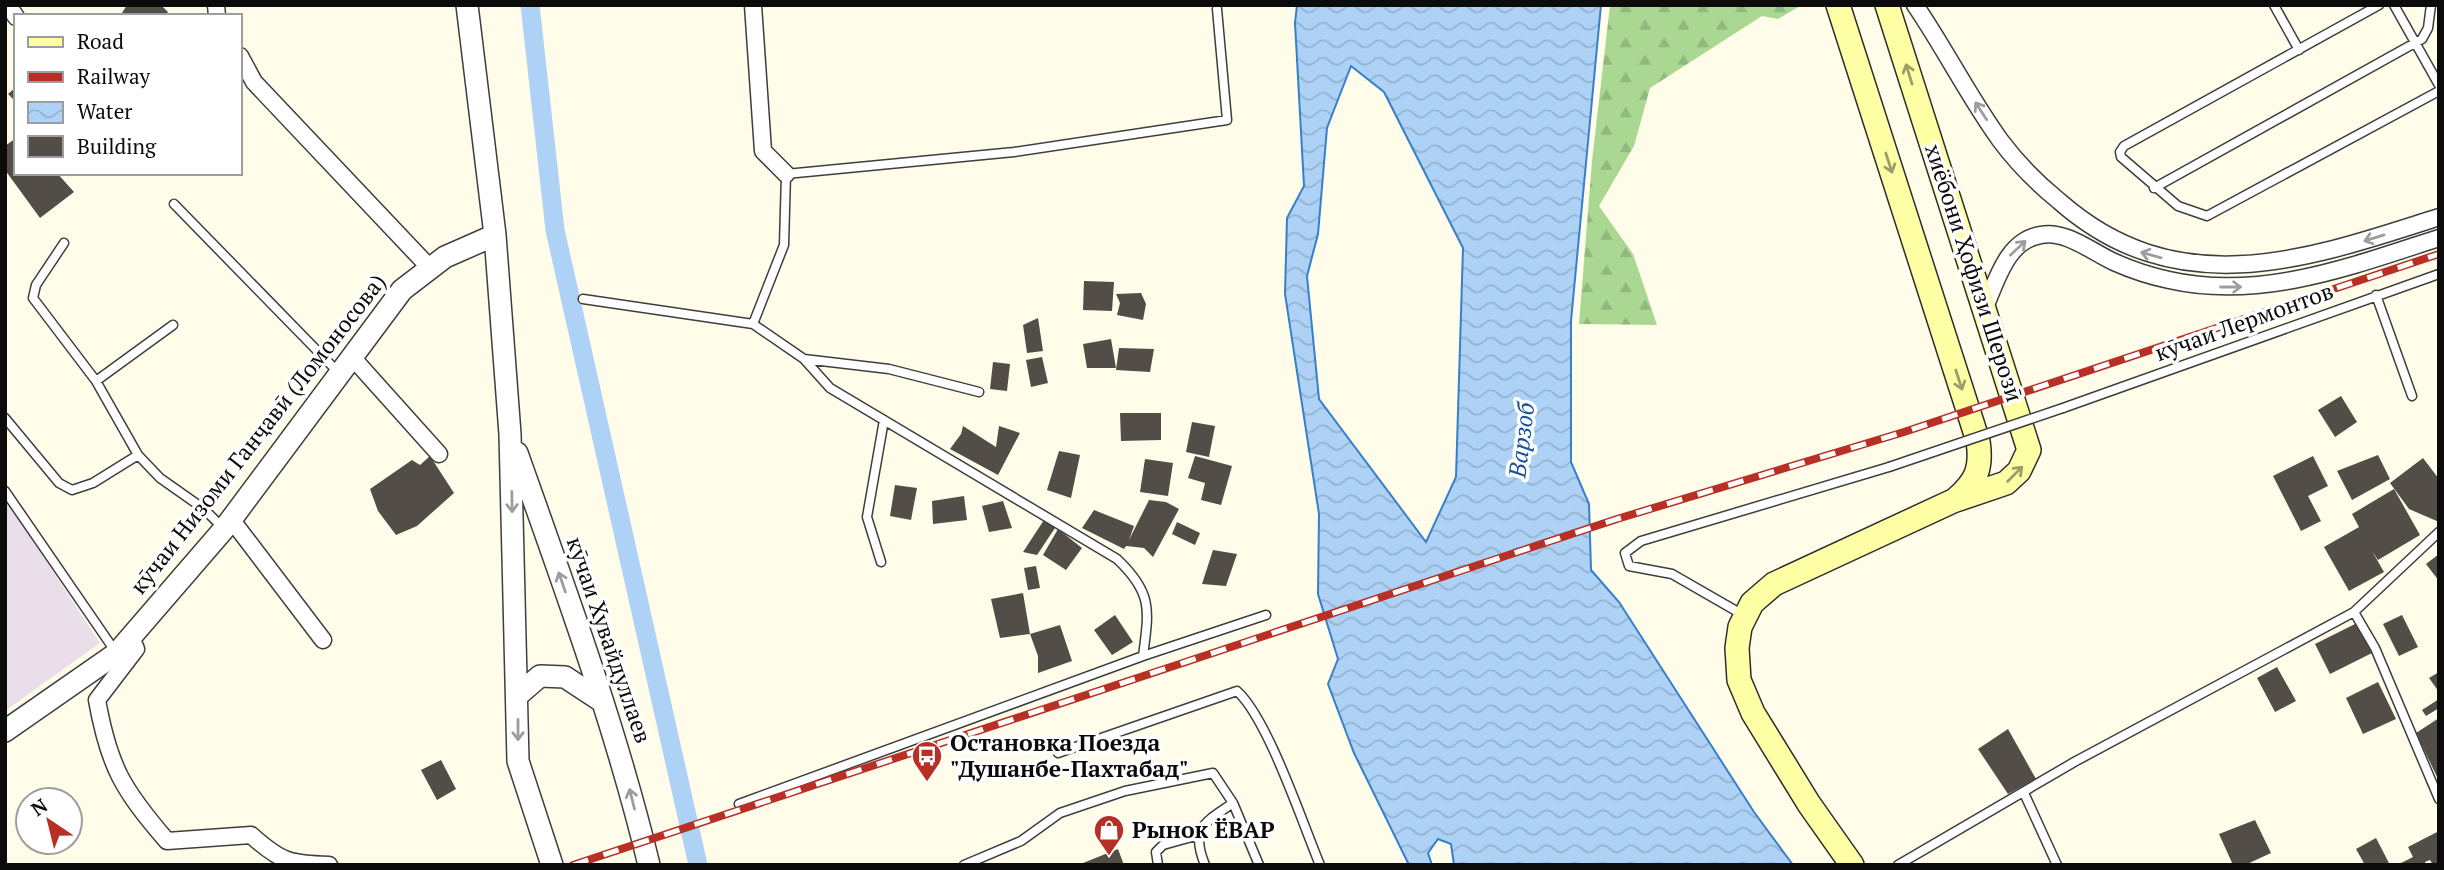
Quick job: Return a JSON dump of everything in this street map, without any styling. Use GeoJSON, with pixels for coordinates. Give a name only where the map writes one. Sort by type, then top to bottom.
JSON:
{"type":"FeatureCollection","features":[{"type":"Feature","properties":{"kind":"main road","name":"хиёбони Ҳофизи Шерозӣ"},"geometry":{"type":"LineString","coordinates":[[1838,5],[1978,441],[1980,461],[1976,480],[1953,501]]}},
{"type":"Feature","properties":{"kind":"main road","name":"хиёбони Ҳофизи Шерозӣ"},"geometry":{"type":"LineString","coordinates":[[1852,865],[1808,804],[1754,713],[1739,680],[1737,648],[1740,627],[1752,603],[1774,584],[1953,501],[2006,483],[2019,471],[2029,450],[1887,5]]}},
{"type":"Feature","properties":{"kind":"street","name":"кӯчаи Хувайдуллаев"},"geometry":{"type":"LineString","coordinates":[[467,5],[495,235],[510,434],[518,761],[552,865]]}},
{"type":"Feature","properties":{"kind":"street"},"geometry":{"type":"LineString","coordinates":[[753,5],[763,151],[786,174]]}},
{"type":"Feature","properties":{"kind":"street"},"geometry":{"type":"LineString","coordinates":[[1915,5],[2011,155],[2066,208],[2096,230],[2136,250],[2210,266],[2257,265],[2342,247],[2439,217]]}},
{"type":"Feature","properties":{"kind":"street"},"geometry":{"type":"LineString","coordinates":[[242,60],[254,82],[430,268]]}},
{"type":"Feature","properties":{"kind":"street","name":"кӯчаи Низоми Ганҷавӣ (Ломоносова)"},"geometry":{"type":"LineString","coordinates":[[5,731],[124,645],[228,524],[402,290],[445,257],[495,235]]}},
{"type":"Feature","properties":{"kind":"street"},"geometry":{"type":"LineString","coordinates":[[1985,307],[2012,250],[2024,240],[2039,235],[2063,237],[2114,262],[2152,276],[2190,284],[2228,287],[2266,284],[2323,274],[2439,239]]}},
{"type":"Feature","properties":{"kind":"street"},"geometry":{"type":"LineString","coordinates":[[346,365],[439,454]]}},
{"type":"Feature","properties":{"kind":"street","name":"кӯчаи Хувайдуллаев"},"geometry":{"type":"LineString","coordinates":[[510,434],[603,702],[649,865]]}},
{"type":"Feature","properties":{"kind":"street"},"geometry":{"type":"LineString","coordinates":[[228,524],[323,640]]}},
{"type":"Feature","properties":{"kind":"street"},"geometry":{"type":"LineString","coordinates":[[124,645],[136,649],[97,700],[99,713],[116,774],[142,812],[167,841],[251,835],[270,852],[293,864],[329,865]]}},
{"type":"Feature","properties":{"kind":"street"},"geometry":{"type":"LineString","coordinates":[[517,695],[540,676],[565,677],[603,702]]}},
{"type":"Feature","properties":{"kind":"lane"},"geometry":{"type":"LineString","coordinates":[[2379,5],[2121,148],[2121,158],[2154,188],[2186,211],[2201,216],[2213,215],[2439,91]]}},
{"type":"Feature","properties":{"kind":"lane"},"geometry":{"type":"LineString","coordinates":[[2394,5],[2439,85]]}},
{"type":"Feature","properties":{"kind":"lane"},"geometry":{"type":"LineString","coordinates":[[2154,188],[2416,43],[2426,35],[2431,5]]}},
{"type":"Feature","properties":{"kind":"lane"},"geometry":{"type":"LineString","coordinates":[[2277,8],[2299,50]]}},
{"type":"Feature","properties":{"kind":"lane"},"geometry":{"type":"LineString","coordinates":[[753,324],[784,245],[786,174],[1014,152],[1227,120],[1217,9]]}},
{"type":"Feature","properties":{"kind":"lane"},"geometry":{"type":"LineString","coordinates":[[174,204],[346,365]]}},
{"type":"Feature","properties":{"kind":"lane"},"geometry":{"type":"LineString","coordinates":[[64,243],[36,285],[33,298],[96,381],[138,455],[160,478],[228,524]]}},
{"type":"Feature","properties":{"kind":"lane","name":"кӯчаи Лермонтов"},"geometry":{"type":"LineString","coordinates":[[1745,617],[1672,573],[1629,566],[1625,553],[1642,541],[1889,467],[2439,274]]}},
{"type":"Feature","properties":{"kind":"lane"},"geometry":{"type":"LineString","coordinates":[[2375,296],[2412,396]]}},
{"type":"Feature","properties":{"kind":"lane"},"geometry":{"type":"LineString","coordinates":[[583,299],[753,324],[804,359],[830,388],[1117,559],[1133,574],[1145,593],[1147,623],[1143,656]]}},
{"type":"Feature","properties":{"kind":"lane"},"geometry":{"type":"LineString","coordinates":[[96,381],[173,325]]}},
{"type":"Feature","properties":{"kind":"lane"},"geometry":{"type":"LineString","coordinates":[[804,359],[889,369],[979,392]]}},
{"type":"Feature","properties":{"kind":"lane"},"geometry":{"type":"LineString","coordinates":[[5,418],[59,483],[72,490],[93,483],[138,455]]}},
{"type":"Feature","properties":{"kind":"lane"},"geometry":{"type":"LineString","coordinates":[[881,562],[867,517],[884,420]]}},
{"type":"Feature","properties":{"kind":"lane"},"geometry":{"type":"LineString","coordinates":[[5,491],[124,645]]}},
{"type":"Feature","properties":{"kind":"lane"},"geometry":{"type":"LineString","coordinates":[[1898,865],[2354,612],[2439,532]]}},
{"type":"Feature","properties":{"kind":"lane"},"geometry":{"type":"LineString","coordinates":[[2354,612],[2375,648],[2439,799]]}},
{"type":"Feature","properties":{"kind":"lane"},"geometry":{"type":"LineString","coordinates":[[738,804],[1143,656],[1266,615]]}},
{"type":"Feature","properties":{"kind":"lane"},"geometry":{"type":"LineString","coordinates":[[1058,753],[1237,691],[1248,700],[1261,725],[1320,865]]}},
{"type":"Feature","properties":{"kind":"lane"},"geometry":{"type":"LineString","coordinates":[[964,865],[1021,841],[1060,813],[1125,791],[1213,773],[1233,803],[1259,865]]}},
{"type":"Feature","properties":{"kind":"lane"},"geometry":{"type":"LineString","coordinates":[[2024,793],[2057,865]]}},
{"type":"Feature","properties":{"kind":"lane"},"geometry":{"type":"LineString","coordinates":[[1205,865],[1197,845],[1199,835],[1206,822],[1233,803]]}},
{"type":"Feature","properties":{"kind":"lane"},"geometry":{"type":"LineString","coordinates":[[1158,865],[1156,852],[1163,845],[1199,835]]}},
{"type":"Feature","properties":{"kind":"lane"},"geometry":{"type":"LineString","coordinates":[[1314,851],[1326,865]]}},
{"type":"Feature","properties":{"kind":"shaded area"},"geometry":{"type":"Polygon","coordinates":[[[5,498],[100,643],[5,711],[5,498]]]}},
{"type":"Feature","properties":{"kind":"green space"},"geometry":{"type":"Polygon","coordinates":[[[1610,5],[1802,5],[1778,19],[1762,16],[1650,88],[1634,146],[1599,206],[1633,254],[1657,325],[1579,324],[1592,161],[1610,5]]]}},
{"type":"Feature","properties":{"kind":"water","name":"Варзоб"},"geometry":{"type":"Polygon","coordinates":[[[1297,5],[1601,5],[1571,321],[1571,462],[1589,504],[1591,570],[1619,602],[1754,812],[1793,865],[1454,865],[1451,844],[1438,839],[1428,853],[1432,865],[1409,865],[1354,753],[1328,684],[1338,659],[1318,594],[1319,514],[1285,294],[1287,218],[1304,186],[1295,23],[1297,5]],[[1351,66],[1327,128],[1318,234],[1307,276],[1319,399],[1426,542],[1456,477],[1463,248],[1384,92],[1351,66]]]}},
{"type":"Feature","properties":{"kind":"building"},"geometry":{"type":"Polygon","coordinates":[[[127,5],[161,5],[168,12],[166,14],[121,14],[127,5]]]}},
{"type":"Feature","properties":{"kind":"building"},"geometry":{"type":"Polygon","coordinates":[[[14,89],[14,100],[8,94],[14,89]]]}},
{"type":"Feature","properties":{"kind":"building"},"geometry":{"type":"Polygon","coordinates":[[[14,139],[14,175],[59,175],[74,192],[40,218],[5,170],[5,146],[14,139]]]}},
{"type":"Feature","properties":{"kind":"building"},"geometry":{"type":"Polygon","coordinates":[[[1084,281],[1114,282],[1112,311],[1083,310],[1084,281]]]}},
{"type":"Feature","properties":{"kind":"building"},"geometry":{"type":"Polygon","coordinates":[[[1141,293],[1146,304],[1143,320],[1117,315],[1120,303],[1116,294],[1141,293]]]}},
{"type":"Feature","properties":{"kind":"building"},"geometry":{"type":"Polygon","coordinates":[[[1038,318],[1043,351],[1027,353],[1023,325],[1038,318]]]}},
{"type":"Feature","properties":{"kind":"building"},"geometry":{"type":"Polygon","coordinates":[[[1111,339],[1116,368],[1087,368],[1083,344],[1111,339]]]}},
{"type":"Feature","properties":{"kind":"building"},"geometry":{"type":"Polygon","coordinates":[[[1119,348],[1154,349],[1150,372],[1116,370],[1119,348]]]}},
{"type":"Feature","properties":{"kind":"building"},"geometry":{"type":"Polygon","coordinates":[[[1042,357],[1048,383],[1031,387],[1026,360],[1042,357]]]}},
{"type":"Feature","properties":{"kind":"building"},"geometry":{"type":"Polygon","coordinates":[[[993,362],[1010,364],[1007,391],[990,389],[993,362]]]}},
{"type":"Feature","properties":{"kind":"building"},"geometry":{"type":"Polygon","coordinates":[[[2341,396],[2357,422],[2335,437],[2318,410],[2341,396]]]}},
{"type":"Feature","properties":{"kind":"building"},"geometry":{"type":"Polygon","coordinates":[[[1120,413],[1161,413],[1161,440],[1121,441],[1120,413]]]}},
{"type":"Feature","properties":{"kind":"building"},"geometry":{"type":"Polygon","coordinates":[[[1192,422],[1215,426],[1209,457],[1186,452],[1192,422]]]}},
{"type":"Feature","properties":{"kind":"building"},"geometry":{"type":"Polygon","coordinates":[[[963,426],[996,447],[999,426],[1020,433],[998,475],[950,449],[961,434],[963,426]]]}},
{"type":"Feature","properties":{"kind":"building"},"geometry":{"type":"Polygon","coordinates":[[[1059,451],[1080,455],[1071,498],[1047,490],[1059,451]]]}},
{"type":"Feature","properties":{"kind":"building"},"geometry":{"type":"Polygon","coordinates":[[[2378,455],[2390,479],[2352,500],[2337,471],[2378,455]]]}},
{"type":"Feature","properties":{"kind":"building"},"geometry":{"type":"Polygon","coordinates":[[[430,456],[454,493],[417,526],[396,535],[378,511],[370,489],[412,460],[420,465],[430,456]]]}},
{"type":"Feature","properties":{"kind":"building"},"geometry":{"type":"Polygon","coordinates":[[[1195,456],[1232,466],[1221,505],[1201,500],[1205,483],[1188,478],[1195,456]]]}},
{"type":"Feature","properties":{"kind":"building"},"geometry":{"type":"Polygon","coordinates":[[[2313,456],[2328,486],[2308,496],[2321,521],[2301,531],[2273,476],[2313,456]]]}},
{"type":"Feature","properties":{"kind":"building"},"geometry":{"type":"Polygon","coordinates":[[[2423,458],[2439,479],[2439,522],[2409,509],[2390,483],[2423,458]]]}},
{"type":"Feature","properties":{"kind":"building"},"geometry":{"type":"Polygon","coordinates":[[[1145,459],[1173,463],[1168,496],[1140,492],[1145,459]]]}},
{"type":"Feature","properties":{"kind":"building"},"geometry":{"type":"Polygon","coordinates":[[[895,485],[917,488],[911,520],[890,516],[895,485]]]}},
{"type":"Feature","properties":{"kind":"building"},"geometry":{"type":"Polygon","coordinates":[[[2394,489],[2420,535],[2378,560],[2372,551],[2384,572],[2349,591],[2324,547],[2359,527],[2352,514],[2394,489]]]}},
{"type":"Feature","properties":{"kind":"building"},"geometry":{"type":"Polygon","coordinates":[[[964,496],[967,520],[933,524],[932,501],[964,496]]]}},
{"type":"Feature","properties":{"kind":"building"},"geometry":{"type":"Polygon","coordinates":[[[1149,500],[1166,502],[1179,509],[1153,557],[1144,548],[1126,546],[1124,549],[1082,528],[1094,510],[1134,526],[1129,540],[1149,500]]]}},
{"type":"Feature","properties":{"kind":"building"},"geometry":{"type":"Polygon","coordinates":[[[1003,501],[1012,528],[989,532],[982,506],[1003,501]]]}},
{"type":"Feature","properties":{"kind":"building"},"geometry":{"type":"Polygon","coordinates":[[[1044,520],[1057,525],[1037,555],[1023,552],[1044,520]]]}},
{"type":"Feature","properties":{"kind":"building"},"geometry":{"type":"Polygon","coordinates":[[[1177,522],[1200,533],[1195,545],[1172,534],[1177,522]]]}},
{"type":"Feature","properties":{"kind":"building"},"geometry":{"type":"Polygon","coordinates":[[[1058,529],[1082,548],[1066,570],[1043,555],[1058,529]]]}},
{"type":"Feature","properties":{"kind":"building"},"geometry":{"type":"Polygon","coordinates":[[[1213,550],[1237,554],[1226,586],[1202,584],[1213,550]]]}},
{"type":"Feature","properties":{"kind":"building"},"geometry":{"type":"Polygon","coordinates":[[[2439,554],[2439,581],[2426,564],[2439,554]]]}},
{"type":"Feature","properties":{"kind":"building"},"geometry":{"type":"Polygon","coordinates":[[[1036,566],[1040,588],[1028,590],[1024,568],[1036,566]]]}},
{"type":"Feature","properties":{"kind":"building"},"geometry":{"type":"Polygon","coordinates":[[[1023,593],[1030,634],[1000,638],[991,599],[1023,593]]]}},
{"type":"Feature","properties":{"kind":"building"},"geometry":{"type":"Polygon","coordinates":[[[1115,615],[1133,642],[1112,655],[1094,630],[1115,615]]]}},
{"type":"Feature","properties":{"kind":"building"},"geometry":{"type":"Polygon","coordinates":[[[2402,615],[2418,647],[2399,656],[2383,624],[2402,615]]]}},
{"type":"Feature","properties":{"kind":"building"},"geometry":{"type":"Polygon","coordinates":[[[2357,623],[2372,653],[2330,674],[2315,644],[2357,623]]]}},
{"type":"Feature","properties":{"kind":"building"},"geometry":{"type":"Polygon","coordinates":[[[1060,625],[1072,661],[1038,673],[1038,656],[1030,634],[1060,625]]]}},
{"type":"Feature","properties":{"kind":"building"},"geometry":{"type":"Polygon","coordinates":[[[2277,667],[2296,701],[2275,712],[2257,678],[2277,667]]]}},
{"type":"Feature","properties":{"kind":"building"},"geometry":{"type":"Polygon","coordinates":[[[2439,672],[2439,692],[2429,678],[2439,672]]]}},
{"type":"Feature","properties":{"kind":"building"},"geometry":{"type":"Polygon","coordinates":[[[2378,682],[2396,719],[2363,734],[2346,698],[2378,682]]]}},
{"type":"Feature","properties":{"kind":"building"},"geometry":{"type":"Polygon","coordinates":[[[2439,699],[2439,708],[2426,716],[2422,710],[2439,699]]]}},
{"type":"Feature","properties":{"kind":"building"},"geometry":{"type":"Polygon","coordinates":[[[2439,718],[2439,781],[2416,733],[2439,718]]]}},
{"type":"Feature","properties":{"kind":"building"},"geometry":{"type":"Polygon","coordinates":[[[2008,729],[2036,779],[2008,794],[1978,749],[2008,729]]]}},
{"type":"Feature","properties":{"kind":"building"},"geometry":{"type":"Polygon","coordinates":[[[441,760],[456,789],[437,800],[421,770],[441,760]]]}},
{"type":"Feature","properties":{"kind":"building"},"geometry":{"type":"Polygon","coordinates":[[[2255,820],[2271,853],[2245,865],[2233,865],[2219,834],[2255,820]]]}},
{"type":"Feature","properties":{"kind":"building"},"geometry":{"type":"Polygon","coordinates":[[[2439,831],[2439,862],[2433,865],[2430,860],[2425,862],[2426,865],[2397,865],[2413,857],[2408,847],[2439,831]]]}},
{"type":"Feature","properties":{"kind":"building"},"geometry":{"type":"Polygon","coordinates":[[[2376,838],[2390,865],[2365,865],[2356,849],[2376,838]]]}},
{"type":"Feature","properties":{"kind":"building","name":"Рынок ЁВАР"},"geometry":{"type":"Polygon","coordinates":[[[1118,849],[1124,865],[1078,865],[1118,849]]]}},
{"type":"Feature","properties":{"kind":"waterway"},"geometry":{"type":"LineString","coordinates":[[530,5],[555,230],[698,865]]}},
{"type":"Feature","properties":{"kind":"railway"},"geometry":{"type":"LineString","coordinates":[[573,865],[1617,519],[1904,432],[2439,254]]}},
{"type":"Feature","properties":{"kind":"place","name":"Остановка Поезда \"Душанбе-Пахтабад\""},"geometry":{"type":"Point","coordinates":[927,783]}},
{"type":"Feature","properties":{"kind":"place","name":"Рынок ЁВАР"},"geometry":{"type":"Point","coordinates":[1109,857]}}]}
